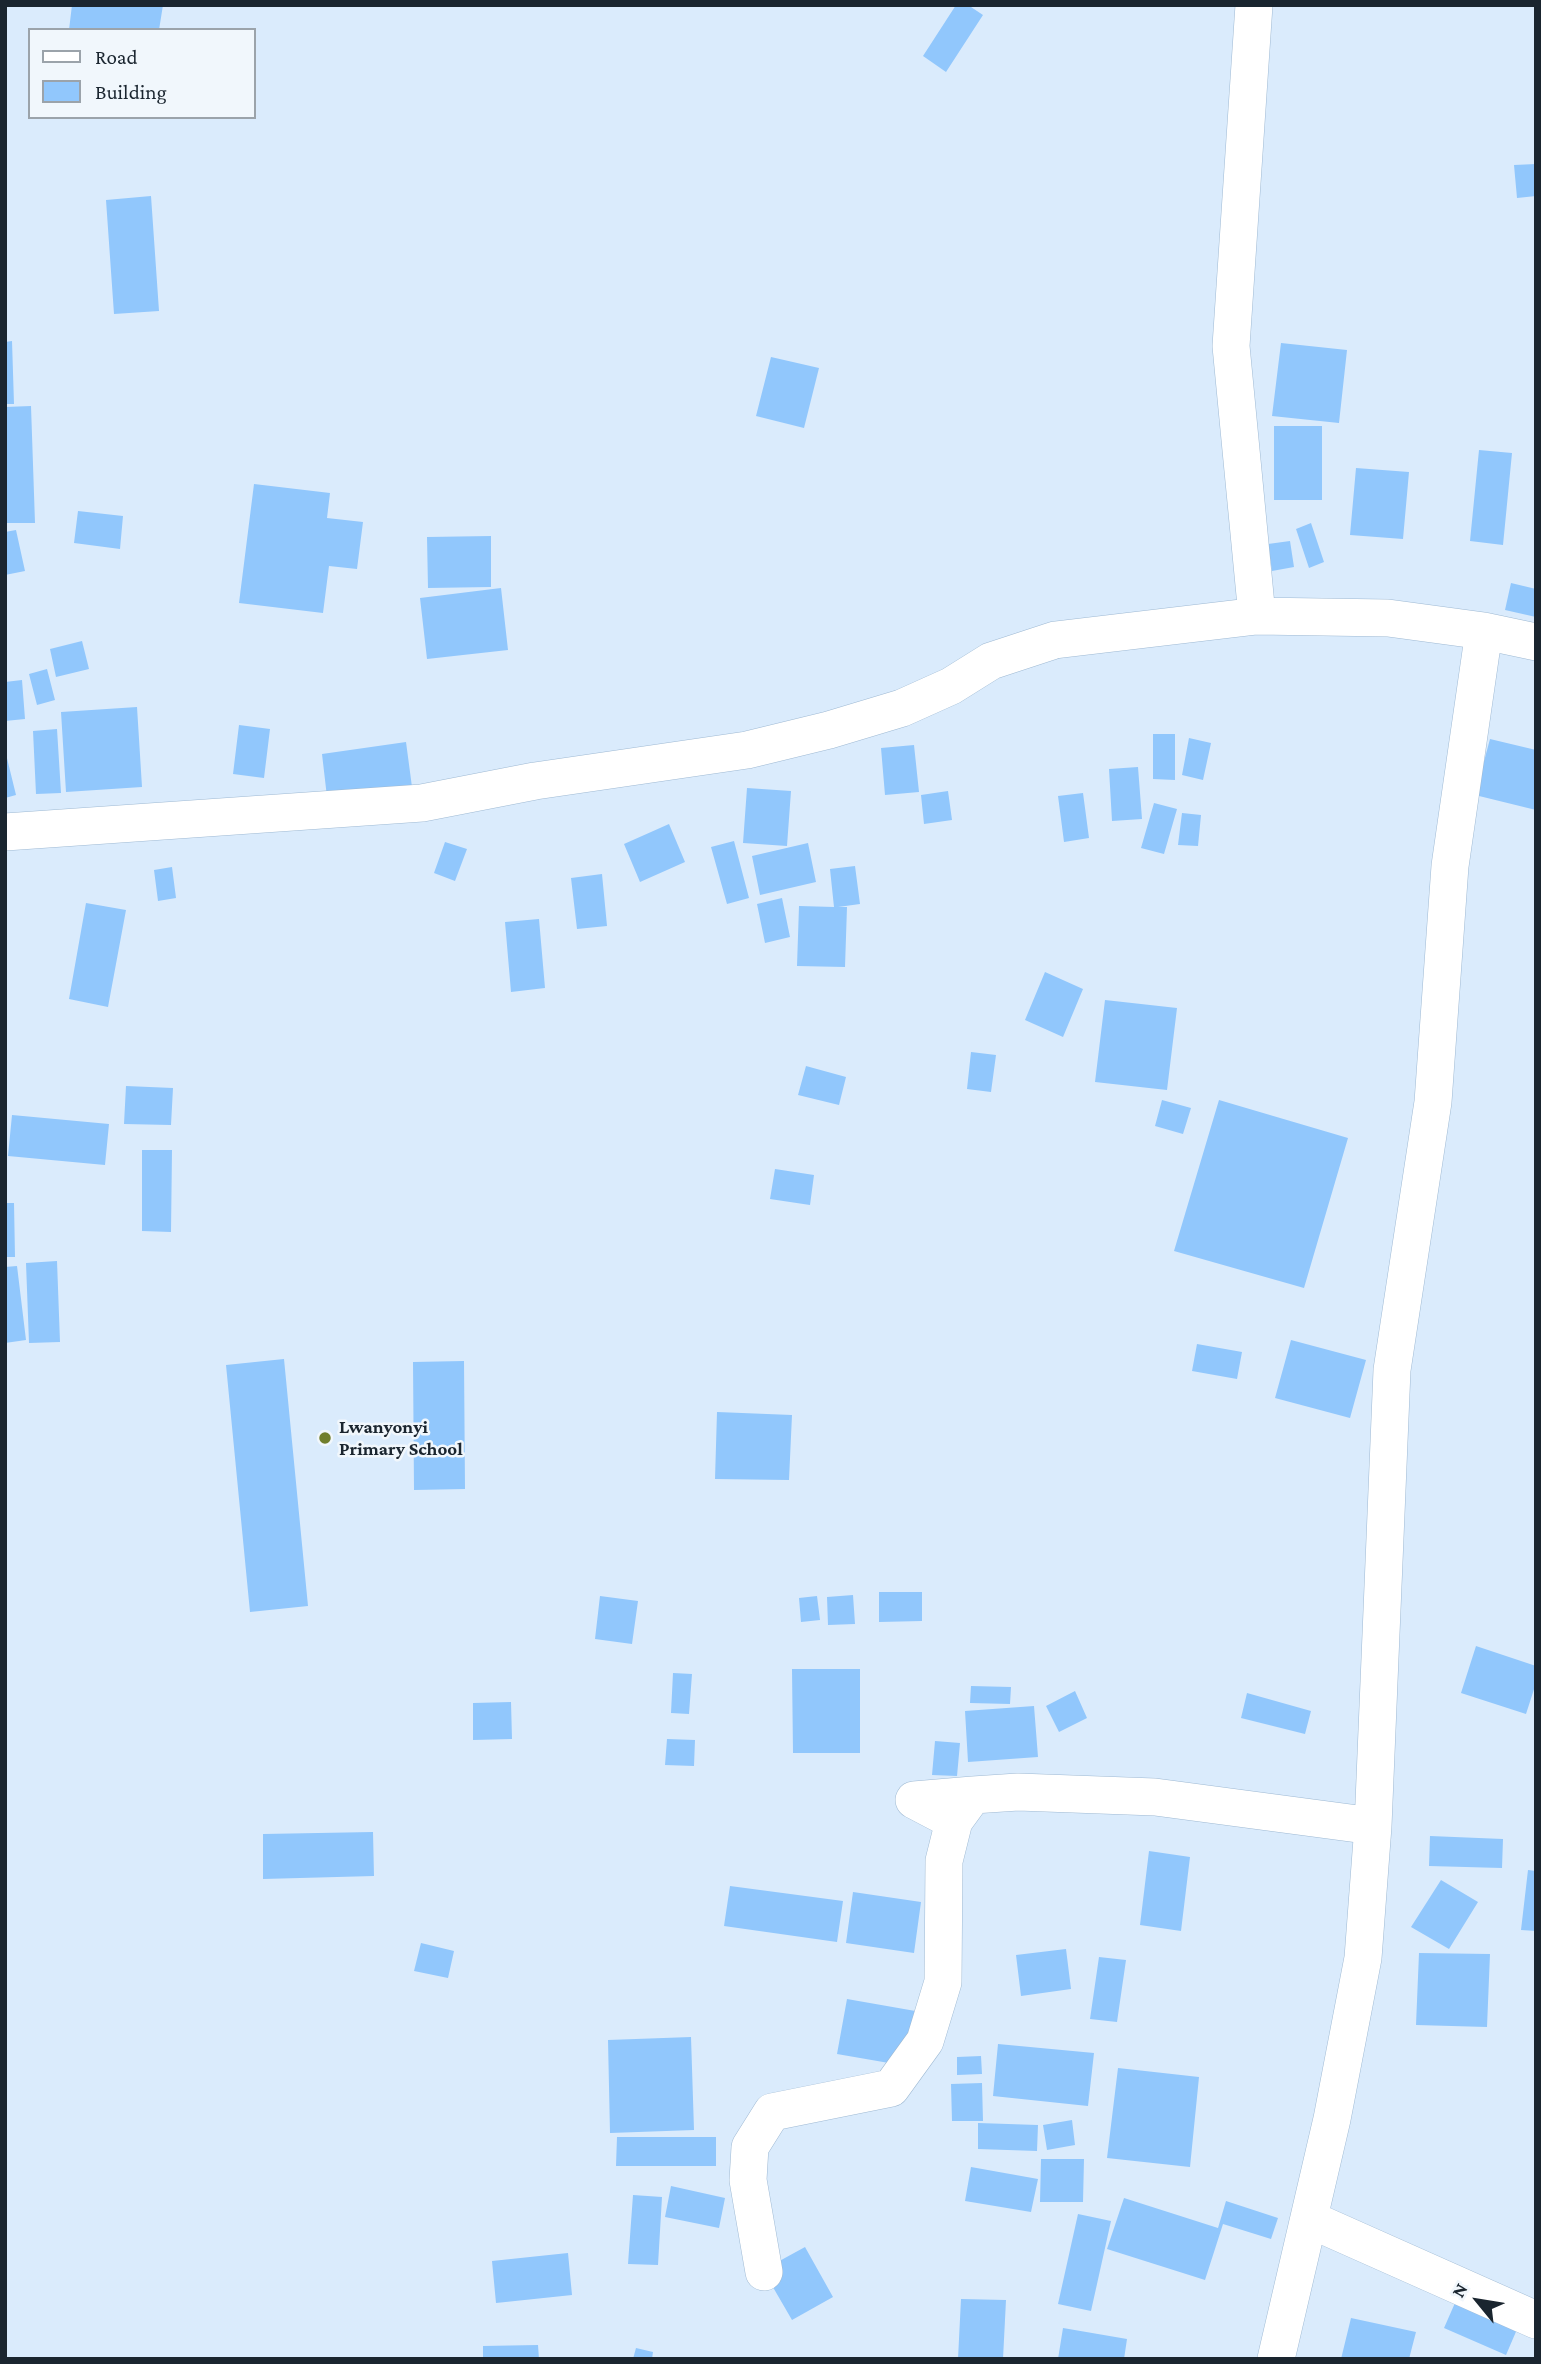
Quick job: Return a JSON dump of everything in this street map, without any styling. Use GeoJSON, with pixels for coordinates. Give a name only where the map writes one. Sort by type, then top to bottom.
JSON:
{"type":"FeatureCollection","features":[{"type":"Feature","properties":{"kind":"street"},"geometry":{"type":"LineString","coordinates":[[1254,5],[1231,346],[1257,616]]}},
{"type":"Feature","properties":{"kind":"street"},"geometry":{"type":"LineString","coordinates":[[5,832],[422,803],[535,781],[747,750],[829,730],[902,708],[951,686],[991,661],[1055,640],[1257,616],[1388,618],[1484,631],[1536,642]]}},
{"type":"Feature","properties":{"kind":"street"},"geometry":{"type":"LineString","coordinates":[[1276,2359],[1309,2219],[1363,1958],[1373,1826],[1392,1370],[1433,1102],[1450,866],[1484,631]]}},
{"type":"Feature","properties":{"kind":"street"},"geometry":{"type":"LineString","coordinates":[[764,2273],[748,2180],[750,2147],[772,2112],[891,2088],[925,2041],[943,1982],[944,1861],[964,1808],[1018,1792],[1155,1797],[1373,1826]]}},
{"type":"Feature","properties":{"kind":"street"},"geometry":{"type":"LineString","coordinates":[[1309,2219],[1536,2320]]}},
{"type":"Feature","properties":{"kind":"building"},"geometry":{"type":"Polygon","coordinates":[[[72,5],[163,5],[159,28],[69,28],[72,5]]]}},
{"type":"Feature","properties":{"kind":"building"},"geometry":{"type":"Polygon","coordinates":[[[956,5],[968,5],[983,15],[946,72],[923,56],[956,5]]]}},
{"type":"Feature","properties":{"kind":"building"},"geometry":{"type":"Polygon","coordinates":[[[1536,164],[1536,196],[1517,198],[1514,165],[1536,164]]]}},
{"type":"Feature","properties":{"kind":"building"},"geometry":{"type":"Polygon","coordinates":[[[151,196],[159,311],[114,314],[106,200],[151,196]]]}},
{"type":"Feature","properties":{"kind":"building"},"geometry":{"type":"Polygon","coordinates":[[[12,341],[14,404],[5,404],[5,342],[12,341]]]}},
{"type":"Feature","properties":{"kind":"building"},"geometry":{"type":"Polygon","coordinates":[[[1281,343],[1347,350],[1339,423],[1272,416],[1281,343]]]}},
{"type":"Feature","properties":{"kind":"building"},"geometry":{"type":"Polygon","coordinates":[[[771,357],[819,368],[804,428],[756,416],[771,357]]]}},
{"type":"Feature","properties":{"kind":"building"},"geometry":{"type":"Polygon","coordinates":[[[31,406],[35,523],[5,523],[5,407],[31,406]]]}},
{"type":"Feature","properties":{"kind":"building"},"geometry":{"type":"Polygon","coordinates":[[[1274,426],[1322,426],[1322,500],[1274,500],[1274,426]]]}},
{"type":"Feature","properties":{"kind":"building"},"geometry":{"type":"Polygon","coordinates":[[[1479,450],[1512,453],[1503,545],[1470,541],[1479,450]]]}},
{"type":"Feature","properties":{"kind":"building"},"geometry":{"type":"Polygon","coordinates":[[[1356,468],[1409,472],[1403,539],[1350,535],[1356,468]]]}},
{"type":"Feature","properties":{"kind":"building"},"geometry":{"type":"Polygon","coordinates":[[[254,484],[330,493],[327,518],[363,522],[357,569],[329,566],[323,613],[239,603],[254,484]]]}},
{"type":"Feature","properties":{"kind":"building"},"geometry":{"type":"Polygon","coordinates":[[[78,511],[123,516],[120,549],[74,543],[78,511]]]}},
{"type":"Feature","properties":{"kind":"building"},"geometry":{"type":"Polygon","coordinates":[[[1311,523],[1324,562],[1309,568],[1296,529],[1311,523]]]}},
{"type":"Feature","properties":{"kind":"building"},"geometry":{"type":"Polygon","coordinates":[[[16,530],[25,571],[5,575],[5,532],[16,530]]]}},
{"type":"Feature","properties":{"kind":"building"},"geometry":{"type":"Polygon","coordinates":[[[491,536],[491,587],[428,588],[427,537],[491,536]]]}},
{"type":"Feature","properties":{"kind":"building"},"geometry":{"type":"Polygon","coordinates":[[[1290,541],[1294,567],[1272,571],[1268,544],[1290,541]]]}},
{"type":"Feature","properties":{"kind":"building"},"geometry":{"type":"Polygon","coordinates":[[[1511,583],[1536,589],[1536,617],[1505,610],[1511,583]]]}},
{"type":"Feature","properties":{"kind":"building"},"geometry":{"type":"Polygon","coordinates":[[[501,588],[508,650],[427,659],[420,598],[501,588]]]}},
{"type":"Feature","properties":{"kind":"building"},"geometry":{"type":"Polygon","coordinates":[[[82,641],[89,669],[56,677],[50,649],[82,641]]]}},
{"type":"Feature","properties":{"kind":"building"},"geometry":{"type":"Polygon","coordinates":[[[47,669],[55,700],[37,705],[29,674],[47,669]]]}},
{"type":"Feature","properties":{"kind":"building"},"geometry":{"type":"Polygon","coordinates":[[[22,680],[25,719],[5,721],[5,682],[22,680]]]}},
{"type":"Feature","properties":{"kind":"building"},"geometry":{"type":"Polygon","coordinates":[[[137,707],[142,787],[66,792],[61,712],[137,707]]]}},
{"type":"Feature","properties":{"kind":"building"},"geometry":{"type":"Polygon","coordinates":[[[239,725],[270,729],[264,778],[233,774],[239,725]]]}},
{"type":"Feature","properties":{"kind":"building"},"geometry":{"type":"Polygon","coordinates":[[[57,729],[61,793],[36,794],[33,731],[57,729]]]}},
{"type":"Feature","properties":{"kind":"building"},"geometry":{"type":"Polygon","coordinates":[[[1153,734],[1175,734],[1175,780],[1153,779],[1153,734]]]}},
{"type":"Feature","properties":{"kind":"building"},"geometry":{"type":"Polygon","coordinates":[[[1189,738],[1211,743],[1203,780],[1182,775],[1189,738]]]}},
{"type":"Feature","properties":{"kind":"building"},"geometry":{"type":"Polygon","coordinates":[[[1490,739],[1536,750],[1536,810],[1475,795],[1490,739]]]}},
{"type":"Feature","properties":{"kind":"building"},"geometry":{"type":"Polygon","coordinates":[[[406,742],[412,787],[327,797],[322,754],[406,742]]]}},
{"type":"Feature","properties":{"kind":"building"},"geometry":{"type":"Polygon","coordinates":[[[914,745],[919,792],[885,795],[881,748],[914,745]]]}},
{"type":"Feature","properties":{"kind":"building"},"geometry":{"type":"Polygon","coordinates":[[[5,750],[16,795],[5,798],[5,750]]]}},
{"type":"Feature","properties":{"kind":"building"},"geometry":{"type":"Polygon","coordinates":[[[1138,767],[1142,819],[1112,821],[1109,769],[1138,767]]]}},
{"type":"Feature","properties":{"kind":"building"},"geometry":{"type":"Polygon","coordinates":[[[747,788],[791,791],[787,846],[743,843],[747,788]]]}},
{"type":"Feature","properties":{"kind":"building"},"geometry":{"type":"Polygon","coordinates":[[[948,791],[952,820],[924,824],[921,795],[948,791]]]}},
{"type":"Feature","properties":{"kind":"building"},"geometry":{"type":"Polygon","coordinates":[[[1083,793],[1089,838],[1064,842],[1058,796],[1083,793]]]}},
{"type":"Feature","properties":{"kind":"building"},"geometry":{"type":"Polygon","coordinates":[[[1154,803],[1177,809],[1164,854],[1141,848],[1154,803]]]}},
{"type":"Feature","properties":{"kind":"building"},"geometry":{"type":"Polygon","coordinates":[[[1182,813],[1201,815],[1198,846],[1178,845],[1182,813]]]}},
{"type":"Feature","properties":{"kind":"building"},"geometry":{"type":"Polygon","coordinates":[[[669,824],[685,862],[640,882],[624,844],[669,824]]]}},
{"type":"Feature","properties":{"kind":"building"},"geometry":{"type":"Polygon","coordinates":[[[734,841],[749,898],[727,904],[711,847],[734,841]]]}},
{"type":"Feature","properties":{"kind":"building"},"geometry":{"type":"Polygon","coordinates":[[[445,842],[467,849],[455,881],[434,873],[445,842]]]}},
{"type":"Feature","properties":{"kind":"building"},"geometry":{"type":"Polygon","coordinates":[[[808,843],[816,882],[760,895],[752,856],[808,843]]]}},
{"type":"Feature","properties":{"kind":"building"},"geometry":{"type":"Polygon","coordinates":[[[855,866],[860,904],[838,907],[847,907],[845,967],[797,966],[799,906],[834,907],[830,869],[855,866]]]}},
{"type":"Feature","properties":{"kind":"building"},"geometry":{"type":"Polygon","coordinates":[[[172,867],[176,898],[158,901],[154,870],[172,867]]]}},
{"type":"Feature","properties":{"kind":"building"},"geometry":{"type":"Polygon","coordinates":[[[602,874],[607,926],[577,929],[571,878],[602,874]]]}},
{"type":"Feature","properties":{"kind":"building"},"geometry":{"type":"Polygon","coordinates":[[[782,898],[790,937],[765,943],[757,904],[782,898]]]}},
{"type":"Feature","properties":{"kind":"building"},"geometry":{"type":"Polygon","coordinates":[[[86,903],[126,910],[108,1007],[69,999],[86,903]]]}},
{"type":"Feature","properties":{"kind":"building"},"geometry":{"type":"Polygon","coordinates":[[[539,919],[545,988],[511,992],[505,922],[539,919]]]}},
{"type":"Feature","properties":{"kind":"building"},"geometry":{"type":"Polygon","coordinates":[[[1045,972],[1083,989],[1063,1037],[1025,1020],[1045,972]]]}},
{"type":"Feature","properties":{"kind":"building"},"geometry":{"type":"Polygon","coordinates":[[[1105,1000],[1177,1008],[1167,1090],[1095,1082],[1105,1000]]]}},
{"type":"Feature","properties":{"kind":"building"},"geometry":{"type":"Polygon","coordinates":[[[971,1052],[996,1055],[991,1092],[967,1089],[971,1052]]]}},
{"type":"Feature","properties":{"kind":"building"},"geometry":{"type":"Polygon","coordinates":[[[806,1066],[846,1077],[839,1105],[798,1095],[806,1066]]]}},
{"type":"Feature","properties":{"kind":"building"},"geometry":{"type":"Polygon","coordinates":[[[126,1086],[173,1088],[171,1125],[124,1124],[126,1086]]]}},
{"type":"Feature","properties":{"kind":"building"},"geometry":{"type":"Polygon","coordinates":[[[1162,1100],[1191,1108],[1183,1134],[1155,1126],[1162,1100]]]}},
{"type":"Feature","properties":{"kind":"building"},"geometry":{"type":"Polygon","coordinates":[[[1219,1100],[1348,1138],[1304,1288],[1174,1251],[1219,1100]]]}},
{"type":"Feature","properties":{"kind":"building"},"geometry":{"type":"Polygon","coordinates":[[[12,1115],[109,1124],[105,1165],[8,1156],[12,1115]]]}},
{"type":"Feature","properties":{"kind":"building"},"geometry":{"type":"Polygon","coordinates":[[[142,1150],[172,1150],[171,1232],[142,1231],[142,1150]]]}},
{"type":"Feature","properties":{"kind":"building"},"geometry":{"type":"Polygon","coordinates":[[[775,1169],[814,1175],[810,1205],[770,1199],[775,1169]]]}},
{"type":"Feature","properties":{"kind":"building"},"geometry":{"type":"Polygon","coordinates":[[[5,1203],[14,1203],[15,1257],[5,1257],[5,1203]]]}},
{"type":"Feature","properties":{"kind":"building"},"geometry":{"type":"Polygon","coordinates":[[[57,1261],[60,1342],[29,1343],[26,1263],[57,1261]]]}},
{"type":"Feature","properties":{"kind":"building"},"geometry":{"type":"Polygon","coordinates":[[[17,1266],[26,1340],[5,1343],[5,1267],[17,1266]]]}},
{"type":"Feature","properties":{"kind":"building"},"geometry":{"type":"Polygon","coordinates":[[[1291,1340],[1366,1360],[1350,1418],[1275,1398],[1291,1340]]]}},
{"type":"Feature","properties":{"kind":"building"},"geometry":{"type":"Polygon","coordinates":[[[1197,1344],[1242,1352],[1237,1379],[1192,1371],[1197,1344]]]}},
{"type":"Feature","properties":{"kind":"building"},"geometry":{"type":"Polygon","coordinates":[[[284,1359],[308,1606],[250,1612],[226,1365],[284,1359]]]}},
{"type":"Feature","properties":{"kind":"building"},"geometry":{"type":"Polygon","coordinates":[[[464,1361],[465,1489],[414,1490],[413,1362],[464,1361]]]}},
{"type":"Feature","properties":{"kind":"building"},"geometry":{"type":"Polygon","coordinates":[[[717,1412],[792,1415],[789,1480],[715,1479],[717,1412]]]}},
{"type":"Feature","properties":{"kind":"building"},"geometry":{"type":"Polygon","coordinates":[[[879,1592],[922,1592],[922,1621],[879,1622],[879,1592]]]}},
{"type":"Feature","properties":{"kind":"building"},"geometry":{"type":"Polygon","coordinates":[[[853,1595],[855,1624],[828,1625],[827,1597],[853,1595]]]}},
{"type":"Feature","properties":{"kind":"building"},"geometry":{"type":"Polygon","coordinates":[[[600,1596],[638,1601],[632,1644],[595,1639],[600,1596]]]}},
{"type":"Feature","properties":{"kind":"building"},"geometry":{"type":"Polygon","coordinates":[[[817,1596],[820,1620],[801,1622],[799,1598],[817,1596]]]}},
{"type":"Feature","properties":{"kind":"building"},"geometry":{"type":"Polygon","coordinates":[[[1476,1646],[1536,1666],[1536,1683],[1526,1714],[1461,1693],[1476,1646]]]}},
{"type":"Feature","properties":{"kind":"building"},"geometry":{"type":"Polygon","coordinates":[[[792,1669],[860,1669],[860,1753],[793,1753],[792,1669]]]}},
{"type":"Feature","properties":{"kind":"building"},"geometry":{"type":"Polygon","coordinates":[[[673,1673],[692,1674],[689,1714],[671,1713],[673,1673]]]}},
{"type":"Feature","properties":{"kind":"building"},"geometry":{"type":"Polygon","coordinates":[[[971,1686],[1011,1687],[1010,1704],[970,1703],[971,1686]]]}},
{"type":"Feature","properties":{"kind":"building"},"geometry":{"type":"Polygon","coordinates":[[[1075,1691],[1087,1718],[1059,1732],[1046,1706],[1075,1691]]]}},
{"type":"Feature","properties":{"kind":"building"},"geometry":{"type":"Polygon","coordinates":[[[1247,1693],[1311,1711],[1305,1734],[1241,1718],[1247,1693]]]}},
{"type":"Feature","properties":{"kind":"building"},"geometry":{"type":"Polygon","coordinates":[[[511,1702],[512,1739],[473,1740],[473,1703],[511,1702]]]}},
{"type":"Feature","properties":{"kind":"building"},"geometry":{"type":"Polygon","coordinates":[[[1034,1706],[1038,1757],[968,1762],[965,1711],[1034,1706]]]}},
{"type":"Feature","properties":{"kind":"building"},"geometry":{"type":"Polygon","coordinates":[[[667,1739],[695,1740],[694,1766],[665,1765],[667,1739]]]}},
{"type":"Feature","properties":{"kind":"building"},"geometry":{"type":"Polygon","coordinates":[[[935,1741],[960,1743],[957,1776],[932,1775],[935,1741]]]}},
{"type":"Feature","properties":{"kind":"building"},"geometry":{"type":"Polygon","coordinates":[[[373,1832],[374,1876],[263,1879],[263,1834],[373,1832]]]}},
{"type":"Feature","properties":{"kind":"building"},"geometry":{"type":"Polygon","coordinates":[[[1430,1836],[1503,1839],[1502,1868],[1429,1866],[1430,1836]]]}},
{"type":"Feature","properties":{"kind":"building"},"geometry":{"type":"Polygon","coordinates":[[[1149,1851],[1190,1857],[1181,1931],[1140,1925],[1149,1851]]]}},
{"type":"Feature","properties":{"kind":"building"},"geometry":{"type":"Polygon","coordinates":[[[1528,1870],[1536,1871],[1536,1931],[1521,1930],[1528,1870]]]}},
{"type":"Feature","properties":{"kind":"building"},"geometry":{"type":"Polygon","coordinates":[[[1441,1880],[1478,1902],[1449,1949],[1411,1927],[1441,1880]]]}},
{"type":"Feature","properties":{"kind":"building"},"geometry":{"type":"Polygon","coordinates":[[[730,1886],[843,1901],[837,1942],[724,1926],[730,1886]]]}},
{"type":"Feature","properties":{"kind":"building"},"geometry":{"type":"Polygon","coordinates":[[[853,1892],[921,1902],[914,1953],[846,1943],[853,1892]]]}},
{"type":"Feature","properties":{"kind":"building"},"geometry":{"type":"Polygon","coordinates":[[[421,1943],[454,1951],[448,1978],[414,1971],[421,1943]]]}},
{"type":"Feature","properties":{"kind":"building"},"geometry":{"type":"Polygon","coordinates":[[[1066,1949],[1071,1989],[1021,1996],[1016,1955],[1066,1949]]]}},
{"type":"Feature","properties":{"kind":"building"},"geometry":{"type":"Polygon","coordinates":[[[1419,1953],[1490,1954],[1487,2027],[1416,2025],[1419,1953]]]}},
{"type":"Feature","properties":{"kind":"building"},"geometry":{"type":"Polygon","coordinates":[[[1099,1957],[1126,1960],[1117,2022],[1090,2019],[1099,1957]]]}},
{"type":"Feature","properties":{"kind":"building"},"geometry":{"type":"Polygon","coordinates":[[[847,1999],[921,2012],[912,2067],[837,2054],[847,1999]]]}},
{"type":"Feature","properties":{"kind":"building"},"geometry":{"type":"Polygon","coordinates":[[[691,2037],[694,2130],[610,2133],[608,2040],[691,2037]]]}},
{"type":"Feature","properties":{"kind":"building"},"geometry":{"type":"Polygon","coordinates":[[[998,2044],[1094,2053],[1088,2106],[993,2096],[998,2044]]]}},
{"type":"Feature","properties":{"kind":"building"},"geometry":{"type":"Polygon","coordinates":[[[981,2056],[982,2074],[957,2075],[957,2057],[981,2056]]]}},
{"type":"Feature","properties":{"kind":"building"},"geometry":{"type":"Polygon","coordinates":[[[1118,2068],[1199,2077],[1190,2167],[1107,2158],[1118,2068]]]}},
{"type":"Feature","properties":{"kind":"building"},"geometry":{"type":"Polygon","coordinates":[[[982,2083],[983,2121],[952,2121],[951,2084],[982,2083]]]}},
{"type":"Feature","properties":{"kind":"building"},"geometry":{"type":"Polygon","coordinates":[[[1072,2120],[1075,2145],[1047,2150],[1043,2125],[1072,2120]]]}},
{"type":"Feature","properties":{"kind":"building"},"geometry":{"type":"Polygon","coordinates":[[[978,2123],[1038,2125],[1037,2151],[978,2149],[978,2123]]]}},
{"type":"Feature","properties":{"kind":"building"},"geometry":{"type":"Polygon","coordinates":[[[617,2137],[716,2137],[716,2166],[616,2166],[617,2137]]]}},
{"type":"Feature","properties":{"kind":"building"},"geometry":{"type":"Polygon","coordinates":[[[1041,2159],[1084,2159],[1083,2202],[1040,2202],[1041,2159]]]}},
{"type":"Feature","properties":{"kind":"building"},"geometry":{"type":"Polygon","coordinates":[[[971,2167],[1038,2179],[1031,2212],[965,2201],[971,2167]]]}},
{"type":"Feature","properties":{"kind":"building"},"geometry":{"type":"Polygon","coordinates":[[[671,2186],[725,2198],[719,2228],[665,2217],[671,2186]]]}},
{"type":"Feature","properties":{"kind":"building"},"geometry":{"type":"Polygon","coordinates":[[[633,2195],[662,2197],[658,2265],[628,2264],[633,2195]]]}},
{"type":"Feature","properties":{"kind":"building"},"geometry":{"type":"Polygon","coordinates":[[[1124,2198],[1218,2228],[1226,2201],[1278,2218],[1271,2239],[1223,2224],[1205,2280],[1107,2249],[1124,2198]]]}},
{"type":"Feature","properties":{"kind":"building"},"geometry":{"type":"Polygon","coordinates":[[[1078,2214],[1111,2221],[1091,2311],[1058,2304],[1078,2214]]]}},
{"type":"Feature","properties":{"kind":"building"},"geometry":{"type":"Polygon","coordinates":[[[805,2247],[833,2297],[792,2320],[763,2270],[805,2247]]]}},
{"type":"Feature","properties":{"kind":"building"},"geometry":{"type":"Polygon","coordinates":[[[568,2253],[572,2295],[496,2303],[492,2261],[568,2253]]]}},
{"type":"Feature","properties":{"kind":"building"},"geometry":{"type":"Polygon","coordinates":[[[1462,2287],[1524,2313],[1506,2355],[1444,2328],[1462,2287]]]}},
{"type":"Feature","properties":{"kind":"building"},"geometry":{"type":"Polygon","coordinates":[[[961,2299],[1006,2300],[1003,2359],[958,2359],[961,2299]]]}},
{"type":"Feature","properties":{"kind":"building"},"geometry":{"type":"Polygon","coordinates":[[[1351,2318],[1416,2332],[1409,2359],[1341,2359],[1351,2318]]]}},
{"type":"Feature","properties":{"kind":"building"},"geometry":{"type":"Polygon","coordinates":[[[1063,2328],[1127,2339],[1124,2359],[1058,2359],[1063,2328]]]}},
{"type":"Feature","properties":{"kind":"building"},"geometry":{"type":"Polygon","coordinates":[[[538,2345],[539,2359],[483,2359],[483,2346],[538,2345]]]}},
{"type":"Feature","properties":{"kind":"building"},"geometry":{"type":"Polygon","coordinates":[[[636,2348],[653,2352],[652,2359],[633,2359],[636,2348]]]}},
{"type":"Feature","properties":{"kind":"place","name":"Lwanyonyi Primary School"},"geometry":{"type":"Point","coordinates":[325,1438]}}]}
